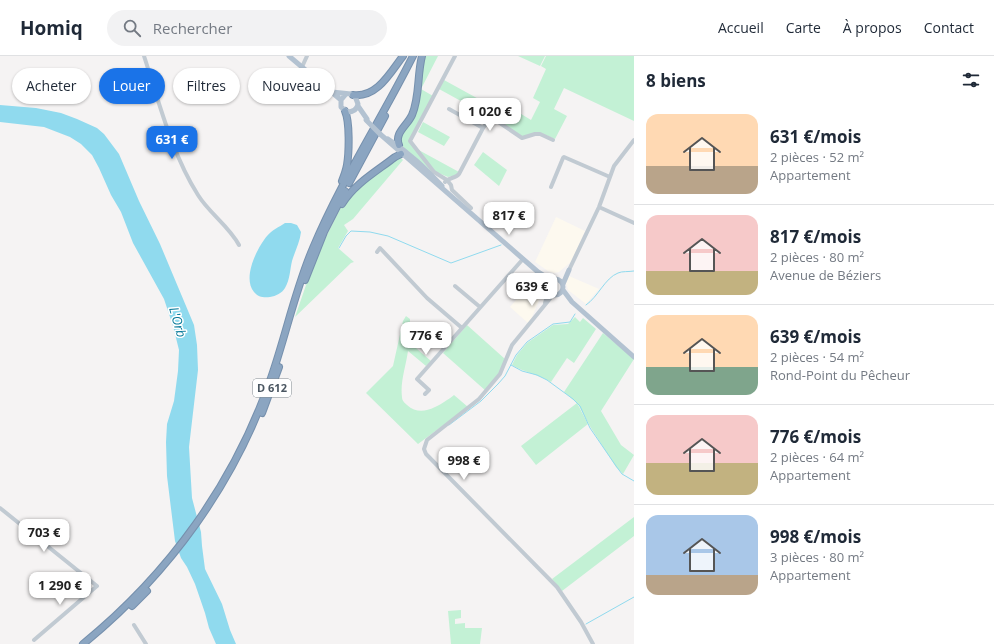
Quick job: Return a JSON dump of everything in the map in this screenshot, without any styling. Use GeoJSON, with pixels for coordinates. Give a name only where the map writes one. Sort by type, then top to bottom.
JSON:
{"type":"FeatureCollection","features":[{"type":"Feature","properties":{"kind":"highway"},"geometry":{"type":"LineString","coordinates":[[349,94],[365,95],[374,91],[403,56]]}},
{"type":"Feature","properties":{"kind":"highway","name":"D 612"},"geometry":{"type":"LineString","coordinates":[[90,644],[140,598],[169,563],[208,510],[241,458],[262,413],[282,358],[303,286],[323,230],[413,56]]}},
{"type":"Feature","properties":{"kind":"highway","name":"D 612"},"geometry":{"type":"LineString","coordinates":[[323,230],[417,56]]}},
{"type":"Feature","properties":{"kind":"highway"},"geometry":{"type":"LineString","coordinates":[[399,146],[399,133],[411,117],[415,108],[422,56]]}},
{"type":"Feature","properties":{"kind":"highway"},"geometry":{"type":"LineString","coordinates":[[345,111],[348,128],[347,165],[340,184],[322,221],[323,230],[329,227],[342,204],[351,193],[395,157],[401,154]]}},
{"type":"Feature","properties":{"kind":"highway","name":"D 612"},"geometry":{"type":"LineString","coordinates":[[83,644],[130,603],[169,563]]}},
{"type":"Feature","properties":{"kind":"main road"},"geometry":{"type":"LineString","coordinates":[[289,56],[302,67]]}},
{"type":"Feature","properties":{"kind":"main road"},"geometry":{"type":"LineString","coordinates":[[335,92],[349,94],[357,98],[358,106],[367,119],[401,154],[471,210]]}},
{"type":"Feature","properties":{"kind":"main road"},"geometry":{"type":"LineString","coordinates":[[349,94],[341,100],[340,105],[347,112],[353,111],[358,106]]}},
{"type":"Feature","properties":{"kind":"main road"},"geometry":{"type":"LineString","coordinates":[[335,95],[341,100]]}},
{"type":"Feature","properties":{"kind":"main road"},"geometry":{"type":"LineString","coordinates":[[353,111],[367,119]]}},
{"type":"Feature","properties":{"kind":"main road"},"geometry":{"type":"LineString","coordinates":[[380,133],[399,146],[444,183],[538,272],[551,280],[558,279],[569,270]]}},
{"type":"Feature","properties":{"kind":"main road"},"geometry":{"type":"LineString","coordinates":[[559,295],[569,270]]}},
{"type":"Feature","properties":{"kind":"main road"},"geometry":{"type":"LineString","coordinates":[[538,272],[547,285],[550,294],[559,295],[572,302],[634,357]]}},
{"type":"Feature","properties":{"kind":"main road"},"geometry":{"type":"LineString","coordinates":[[558,279],[572,302]]}},
{"type":"Feature","properties":{"kind":"main road"},"geometry":{"type":"LineString","coordinates":[[547,285],[551,280]]}},
{"type":"Feature","properties":{"kind":"street"},"geometry":{"type":"LineString","coordinates":[[144,56],[171,136],[189,179],[198,196],[239,245]]}},
{"type":"Feature","properties":{"kind":"street"},"geometry":{"type":"LineString","coordinates":[[302,67],[307,56]]}},
{"type":"Feature","properties":{"kind":"street"},"geometry":{"type":"LineString","coordinates":[[454,57],[410,141],[434,172],[444,183],[451,184],[452,190],[471,210]]}},
{"type":"Feature","properties":{"kind":"street"},"geometry":{"type":"LineString","coordinates":[[449,109],[483,128]]}},
{"type":"Feature","properties":{"kind":"street"},"geometry":{"type":"LineString","coordinates":[[444,183],[459,174],[490,117],[524,138],[535,134],[540,134],[554,140]]}},
{"type":"Feature","properties":{"kind":"street"},"geometry":{"type":"LineString","coordinates":[[569,270],[599,207],[610,177],[619,159],[634,140]]}},
{"type":"Feature","properties":{"kind":"street"},"geometry":{"type":"LineString","coordinates":[[551,187],[564,157],[610,177]]}},
{"type":"Feature","properties":{"kind":"street"},"geometry":{"type":"LineString","coordinates":[[599,207],[634,223]]}},
{"type":"Feature","properties":{"kind":"street"},"geometry":{"type":"LineString","coordinates":[[377,252],[380,248],[427,298],[462,328]]}},
{"type":"Feature","properties":{"kind":"street"},"geometry":{"type":"LineString","coordinates":[[426,394],[429,390],[417,379],[523,259]]}},
{"type":"Feature","properties":{"kind":"street"},"geometry":{"type":"LineString","coordinates":[[455,286],[480,307]]}},
{"type":"Feature","properties":{"kind":"street"},"geometry":{"type":"LineString","coordinates":[[550,294],[533,321],[512,345],[500,374],[479,400],[427,440],[424,449],[426,454],[557,587],[581,622],[593,644]]}},
{"type":"Feature","properties":{"kind":"street"},"geometry":{"type":"LineString","coordinates":[[0,508],[97,586],[34,640]]}},
{"type":"Feature","properties":{"kind":"street"},"geometry":{"type":"LineString","coordinates":[[134,625],[146,644]]}},
{"type":"Feature","properties":{"kind":"shaded area"},"geometry":{"type":"Polygon","coordinates":[[[556,217],[585,231],[572,261],[559,272],[554,273],[548,271],[535,262],[556,217]]]}},
{"type":"Feature","properties":{"kind":"shaded area"},"geometry":{"type":"Polygon","coordinates":[[[569,276],[599,289],[586,304],[568,290],[566,283],[569,276]]]}},
{"type":"Feature","properties":{"kind":"shaded area"},"geometry":{"type":"Polygon","coordinates":[[[535,278],[539,285],[541,296],[529,324],[510,307],[535,278]]]}},
{"type":"Feature","properties":{"kind":"green space"},"geometry":{"type":"Polygon","coordinates":[[[423,56],[438,56],[421,89],[433,96],[410,139],[434,174],[403,147],[401,139],[402,133],[409,124],[423,56]]]}},
{"type":"Feature","properties":{"kind":"green space"},"geometry":{"type":"Polygon","coordinates":[[[518,56],[545,56],[540,66],[518,56]]]}},
{"type":"Feature","properties":{"kind":"green space"},"geometry":{"type":"Polygon","coordinates":[[[546,56],[634,56],[634,121],[564,88],[554,109],[567,116],[555,139],[541,133],[523,137],[492,116],[500,101],[531,120],[540,102],[533,98],[546,69],[541,66],[546,56]]]}},
{"type":"Feature","properties":{"kind":"green space"},"geometry":{"type":"Polygon","coordinates":[[[444,80],[495,108],[490,117],[439,89],[444,80]]]}},
{"type":"Feature","properties":{"kind":"green space"},"geometry":{"type":"Polygon","coordinates":[[[423,122],[450,137],[444,146],[418,132],[423,122]]]}},
{"type":"Feature","properties":{"kind":"green space"},"geometry":{"type":"Polygon","coordinates":[[[415,148],[459,172],[457,175],[448,177],[436,172],[415,148]]]}},
{"type":"Feature","properties":{"kind":"green space"},"geometry":{"type":"Polygon","coordinates":[[[483,152],[507,170],[499,186],[474,165],[483,152]]]}},
{"type":"Feature","properties":{"kind":"green space"},"geometry":{"type":"Polygon","coordinates":[[[399,156],[403,160],[353,219],[344,225],[348,231],[338,248],[354,262],[351,263],[295,317],[315,259],[341,207],[353,192],[399,156]]]}},
{"type":"Feature","properties":{"kind":"green space"},"geometry":{"type":"Polygon","coordinates":[[[406,316],[410,319],[409,342],[431,361],[426,366],[408,351],[402,386],[403,401],[412,409],[422,411],[438,406],[454,395],[468,407],[418,444],[366,393],[393,366],[403,321],[406,316]]]}},
{"type":"Feature","properties":{"kind":"green space"},"geometry":{"type":"Polygon","coordinates":[[[575,317],[580,322],[583,318],[596,329],[574,363],[567,358],[551,382],[512,365],[517,355],[527,343],[553,325],[568,324],[575,317]]]}},
{"type":"Feature","properties":{"kind":"green space"},"geometry":{"type":"Polygon","coordinates":[[[467,325],[505,359],[502,369],[486,391],[443,353],[467,325]]]}},
{"type":"Feature","properties":{"kind":"green space"},"geometry":{"type":"Polygon","coordinates":[[[603,333],[634,359],[601,411],[621,445],[634,455],[623,474],[616,467],[591,428],[578,404],[564,392],[603,333]]]}},
{"type":"Feature","properties":{"kind":"green space"},"geometry":{"type":"Polygon","coordinates":[[[577,403],[588,424],[536,465],[521,446],[577,403]]]}},
{"type":"Feature","properties":{"kind":"green space"},"geometry":{"type":"Polygon","coordinates":[[[634,517],[634,536],[562,591],[552,579],[634,517]]]}},
{"type":"Feature","properties":{"kind":"green space"},"geometry":{"type":"Polygon","coordinates":[[[461,610],[461,618],[455,619],[455,624],[465,623],[465,628],[482,628],[480,644],[451,644],[448,611],[461,610]]]}},
{"type":"Feature","properties":{"kind":"water","name":"L'Orb"},"geometry":{"type":"Polygon","coordinates":[[[0,105],[36,108],[61,113],[97,128],[104,134],[119,154],[139,201],[160,244],[194,325],[197,345],[198,370],[189,447],[192,498],[201,532],[205,569],[222,604],[236,644],[216,644],[209,628],[195,584],[181,558],[175,541],[167,476],[166,442],[167,424],[174,401],[179,350],[164,299],[133,243],[121,212],[111,195],[92,155],[81,144],[70,137],[44,127],[0,122],[0,105]]]}},
{"type":"Feature","properties":{"kind":"water"},"geometry":{"type":"Polygon","coordinates":[[[285,223],[297,225],[301,232],[299,243],[292,261],[288,282],[284,290],[279,294],[270,297],[261,297],[254,292],[251,286],[250,271],[252,263],[255,255],[267,236],[273,230],[285,223]]]}},
{"type":"Feature","properties":{"kind":"waterway"},"geometry":{"type":"LineString","coordinates":[[339,248],[346,236],[351,231],[370,232],[388,236],[451,263],[501,245]]}},
{"type":"Feature","properties":{"kind":"waterway"},"geometry":{"type":"LineString","coordinates":[[586,305],[613,275],[620,272],[634,271]]}},
{"type":"Feature","properties":{"kind":"waterway"},"geometry":{"type":"LineString","coordinates":[[449,425],[481,401],[498,384],[505,376],[516,355],[527,342],[553,324],[570,322],[575,314]]}},
{"type":"Feature","properties":{"kind":"waterway"},"geometry":{"type":"LineString","coordinates":[[511,365],[522,371],[537,375],[547,380],[573,399],[580,406],[590,428],[616,466],[622,474],[634,481]]}},
{"type":"Feature","properties":{"kind":"waterway"},"geometry":{"type":"LineString","coordinates":[[586,624],[634,597]]}}]}
